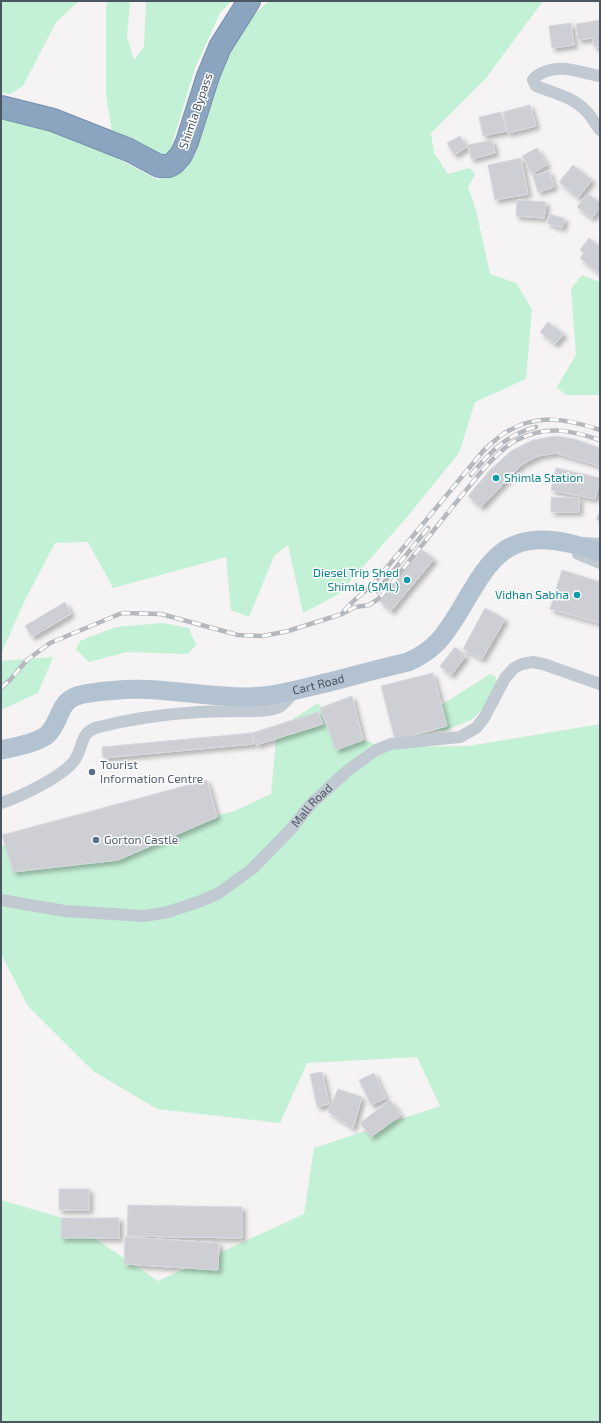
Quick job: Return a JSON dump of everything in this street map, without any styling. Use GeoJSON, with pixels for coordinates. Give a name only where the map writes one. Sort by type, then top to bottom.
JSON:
{"type":"FeatureCollection","features":[{"type":"Feature","properties":{"kind":"highway","name":"Shimla Bypass"},"geometry":{"type":"LineString","coordinates":[[1,108],[53,120],[129,150],[159,166],[170,166],[181,154],[187,142],[208,76],[220,47],[249,1]]}},
{"type":"Feature","properties":{"kind":"main road","name":"Cart Road"},"geometry":{"type":"LineString","coordinates":[[1,750],[46,736],[54,725],[66,702],[84,694],[139,689],[245,697],[294,692],[408,662],[420,656],[438,643],[446,633],[486,568],[502,552],[521,542],[535,540],[568,543],[600,552]]}},
{"type":"Feature","properties":{"kind":"street"},"geometry":{"type":"LineString","coordinates":[[600,76],[558,68],[550,69],[537,75],[533,80],[536,86],[566,96],[576,102],[586,111],[600,130]]}},
{"type":"Feature","properties":{"kind":"street"},"geometry":{"type":"LineString","coordinates":[[521,542],[551,546],[570,551],[600,563]]}},
{"type":"Feature","properties":{"kind":"street","name":"Mall Road"},"geometry":{"type":"LineString","coordinates":[[1,900],[66,911],[144,916],[168,912],[201,901],[219,893],[252,869],[292,828],[310,805],[347,771],[376,750],[391,744],[460,737],[476,728],[484,718],[505,678],[514,668],[522,664],[533,662],[550,666],[600,684]]}},
{"type":"Feature","properties":{"kind":"street"},"geometry":{"type":"LineString","coordinates":[[1,804],[30,790],[68,768],[78,754],[85,735],[93,728],[128,720],[198,712],[268,710],[280,706],[294,692]]}},
{"type":"Feature","properties":{"kind":"lane"},"geometry":{"type":"LineString","coordinates":[[568,543],[588,540],[600,541]]}},
{"type":"Feature","properties":{"kind":"green space"},"geometry":{"type":"Polygon","coordinates":[[[1,1],[79,1],[56,22],[23,86],[10,94],[1,93],[1,1]]]}},
{"type":"Feature","properties":{"kind":"green space"},"geometry":{"type":"Polygon","coordinates":[[[107,1],[130,1],[127,37],[134,60],[144,47],[146,1],[231,1],[220,13],[195,68],[169,154],[157,159],[112,132],[106,94],[107,1]]]}},
{"type":"Feature","properties":{"kind":"green space"},"geometry":{"type":"Polygon","coordinates":[[[269,1],[543,1],[486,78],[431,133],[434,153],[448,174],[470,168],[475,175],[468,187],[476,210],[490,274],[516,283],[532,309],[526,379],[475,402],[459,453],[407,517],[339,594],[303,613],[288,545],[274,556],[249,617],[231,610],[226,557],[113,588],[88,542],[55,543],[24,602],[1,654],[1,113],[40,117],[158,180],[183,165],[216,72],[253,15],[269,1]]]}},
{"type":"Feature","properties":{"kind":"green space"},"geometry":{"type":"Polygon","coordinates":[[[582,275],[600,282],[600,395],[565,395],[557,387],[576,355],[571,289],[582,275]]]}},
{"type":"Feature","properties":{"kind":"green space"},"geometry":{"type":"Polygon","coordinates":[[[162,623],[189,628],[196,645],[188,654],[126,652],[89,662],[76,649],[80,641],[116,627],[162,623]]]}},
{"type":"Feature","properties":{"kind":"green space"},"geometry":{"type":"Polygon","coordinates":[[[53,657],[38,693],[1,710],[1,661],[53,657]]]}},
{"type":"Feature","properties":{"kind":"green space"},"geometry":{"type":"Polygon","coordinates":[[[490,674],[496,677],[499,691],[473,719],[444,731],[415,729],[438,707],[490,674]]]}},
{"type":"Feature","properties":{"kind":"green space"},"geometry":{"type":"Polygon","coordinates":[[[318,703],[344,732],[382,747],[469,746],[600,724],[600,1422],[1,1422],[1,1200],[66,1219],[158,1281],[304,1214],[314,1148],[440,1106],[417,1057],[307,1063],[280,1123],[157,1109],[93,1071],[28,1006],[1,954],[1,846],[16,843],[144,830],[232,812],[271,794],[277,729],[318,703]]]}},
{"type":"Feature","properties":{"kind":"building"},"geometry":{"type":"Polygon","coordinates":[[[600,20],[600,47],[594,47],[593,38],[578,40],[576,24],[600,20]]]}},
{"type":"Feature","properties":{"kind":"building"},"geometry":{"type":"Polygon","coordinates":[[[571,23],[574,45],[552,48],[549,26],[571,23]]]}},
{"type":"Feature","properties":{"kind":"building"},"geometry":{"type":"Polygon","coordinates":[[[530,105],[536,126],[508,133],[503,112],[530,105]]]}},
{"type":"Feature","properties":{"kind":"building"},"geometry":{"type":"Polygon","coordinates":[[[501,112],[506,131],[483,136],[479,117],[501,112]]]}},
{"type":"Feature","properties":{"kind":"building"},"geometry":{"type":"Polygon","coordinates":[[[460,136],[467,147],[454,155],[447,143],[460,136]]]}},
{"type":"Feature","properties":{"kind":"building"},"geometry":{"type":"Polygon","coordinates":[[[492,140],[495,153],[471,159],[468,145],[492,140]]]}},
{"type":"Feature","properties":{"kind":"building"},"geometry":{"type":"Polygon","coordinates":[[[537,148],[547,165],[532,174],[522,156],[537,148]]]}},
{"type":"Feature","properties":{"kind":"building"},"geometry":{"type":"Polygon","coordinates":[[[521,158],[528,194],[495,200],[488,165],[521,158]]]}},
{"type":"Feature","properties":{"kind":"building"},"geometry":{"type":"Polygon","coordinates":[[[573,165],[592,180],[578,198],[559,182],[573,165]]]}},
{"type":"Feature","properties":{"kind":"building"},"geometry":{"type":"Polygon","coordinates":[[[549,171],[554,187],[538,192],[533,176],[549,171]]]}},
{"type":"Feature","properties":{"kind":"building"},"geometry":{"type":"Polygon","coordinates":[[[588,194],[600,203],[600,208],[592,218],[577,207],[588,194]]]}},
{"type":"Feature","properties":{"kind":"building"},"geometry":{"type":"Polygon","coordinates":[[[517,200],[546,202],[544,218],[516,216],[517,200]]]}},
{"type":"Feature","properties":{"kind":"building"},"geometry":{"type":"Polygon","coordinates":[[[550,214],[565,219],[562,228],[547,223],[550,214]]]}},
{"type":"Feature","properties":{"kind":"building"},"geometry":{"type":"Polygon","coordinates":[[[589,238],[600,247],[600,274],[580,258],[584,253],[580,250],[589,238]]]}},
{"type":"Feature","properties":{"kind":"building"},"geometry":{"type":"Polygon","coordinates":[[[548,322],[564,334],[555,344],[540,332],[548,322]]]}},
{"type":"Feature","properties":{"kind":"building","name":"Shimla Station"},"geometry":{"type":"Polygon","coordinates":[[[555,436],[574,439],[600,448],[600,466],[556,453],[538,456],[521,465],[481,507],[468,496],[489,471],[511,451],[533,440],[555,436]]]}},
{"type":"Feature","properties":{"kind":"building"},"geometry":{"type":"Polygon","coordinates":[[[556,468],[600,478],[595,499],[551,490],[556,468]]]}},
{"type":"Feature","properties":{"kind":"building"},"geometry":{"type":"Polygon","coordinates":[[[551,497],[579,498],[579,512],[551,512],[551,497]]]}},
{"type":"Feature","properties":{"kind":"building"},"geometry":{"type":"Polygon","coordinates":[[[600,512],[600,521],[596,519],[600,512]]]}},
{"type":"Feature","properties":{"kind":"building","name":"Diesel Trip Shed Shimla (SML)"},"geometry":{"type":"Polygon","coordinates":[[[422,550],[434,559],[391,611],[379,601],[422,550]]]}},
{"type":"Feature","properties":{"kind":"building","name":"Vidhan Sabha"},"geometry":{"type":"Polygon","coordinates":[[[562,570],[600,582],[600,623],[550,609],[562,570]]]}},
{"type":"Feature","properties":{"kind":"building"},"geometry":{"type":"Polygon","coordinates":[[[65,602],[71,614],[32,637],[25,626],[65,602]]]}},
{"type":"Feature","properties":{"kind":"building"},"geometry":{"type":"Polygon","coordinates":[[[485,608],[505,619],[482,659],[463,649],[485,608]]]}},
{"type":"Feature","properties":{"kind":"building"},"geometry":{"type":"Polygon","coordinates":[[[455,647],[466,656],[451,675],[440,666],[455,647]]]}},
{"type":"Feature","properties":{"kind":"building"},"geometry":{"type":"Polygon","coordinates":[[[433,673],[447,726],[395,740],[381,686],[433,673]]]}},
{"type":"Feature","properties":{"kind":"building"},"geometry":{"type":"Polygon","coordinates":[[[352,696],[363,740],[336,750],[320,708],[352,696]]]}},
{"type":"Feature","properties":{"kind":"building"},"geometry":{"type":"Polygon","coordinates":[[[318,712],[323,724],[256,745],[252,733],[318,712]]]}},
{"type":"Feature","properties":{"kind":"building"},"geometry":{"type":"Polygon","coordinates":[[[252,733],[253,744],[103,758],[102,747],[252,733]]]}},
{"type":"Feature","properties":{"kind":"building"},"geometry":{"type":"Polygon","coordinates":[[[207,780],[217,817],[118,860],[13,872],[2,835],[207,780]]]}},
{"type":"Feature","properties":{"kind":"building"},"geometry":{"type":"Polygon","coordinates":[[[322,1072],[329,1104],[317,1107],[310,1074],[322,1072]]]}},
{"type":"Feature","properties":{"kind":"building"},"geometry":{"type":"Polygon","coordinates":[[[374,1073],[386,1098],[371,1105],[359,1080],[374,1073]]]}},
{"type":"Feature","properties":{"kind":"building"},"geometry":{"type":"Polygon","coordinates":[[[338,1089],[362,1097],[353,1128],[328,1112],[338,1089]]]}},
{"type":"Feature","properties":{"kind":"building"},"geometry":{"type":"Polygon","coordinates":[[[390,1100],[401,1115],[371,1137],[360,1123],[390,1100]]]}},
{"type":"Feature","properties":{"kind":"building"},"geometry":{"type":"Polygon","coordinates":[[[59,1189],[89,1189],[89,1210],[59,1210],[59,1189]]]}},
{"type":"Feature","properties":{"kind":"building"},"geometry":{"type":"Polygon","coordinates":[[[128,1205],[242,1207],[242,1238],[127,1236],[128,1205]]]}},
{"type":"Feature","properties":{"kind":"building"},"geometry":{"type":"Polygon","coordinates":[[[61,1218],[119,1218],[119,1238],[61,1238],[61,1218]]]}},
{"type":"Feature","properties":{"kind":"building"},"geometry":{"type":"Polygon","coordinates":[[[125,1237],[219,1243],[218,1270],[124,1264],[125,1237]]]}},
{"type":"Feature","properties":{"kind":"railway"},"geometry":{"type":"LineString","coordinates":[[344,611],[374,583],[484,450],[503,434],[515,427],[539,420],[563,420],[600,430]]}},
{"type":"Feature","properties":{"kind":"railway"},"geometry":{"type":"LineString","coordinates":[[471,475],[499,445],[525,430],[536,427]]}},
{"type":"Feature","properties":{"kind":"railway"},"geometry":{"type":"LineString","coordinates":[[1,688],[27,660],[50,643],[122,613],[161,614],[238,635],[263,636],[288,631],[342,614],[355,607],[369,605],[383,594],[475,479],[492,460],[509,445],[528,435],[549,431],[568,432],[600,440]]}},
{"type":"Feature","properties":{"kind":"railway"},"geometry":{"type":"LineString","coordinates":[[377,591],[428,528]]}},
{"type":"Feature","properties":{"kind":"place","name":"Shimla Station"},"geometry":{"type":"Point","coordinates":[496,478]}},
{"type":"Feature","properties":{"kind":"place","name":"Diesel Trip Shed Shimla (SML)"},"geometry":{"type":"Point","coordinates":[407,580]}},
{"type":"Feature","properties":{"kind":"place","name":"Vidhan Sabha"},"geometry":{"type":"Point","coordinates":[577,595]}},
{"type":"Feature","properties":{"kind":"place","name":"Tourist Information Centre"},"geometry":{"type":"Point","coordinates":[92,772]}},
{"type":"Feature","properties":{"kind":"place","name":"Gorton Castle"},"geometry":{"type":"Point","coordinates":[96,840]}}]}
